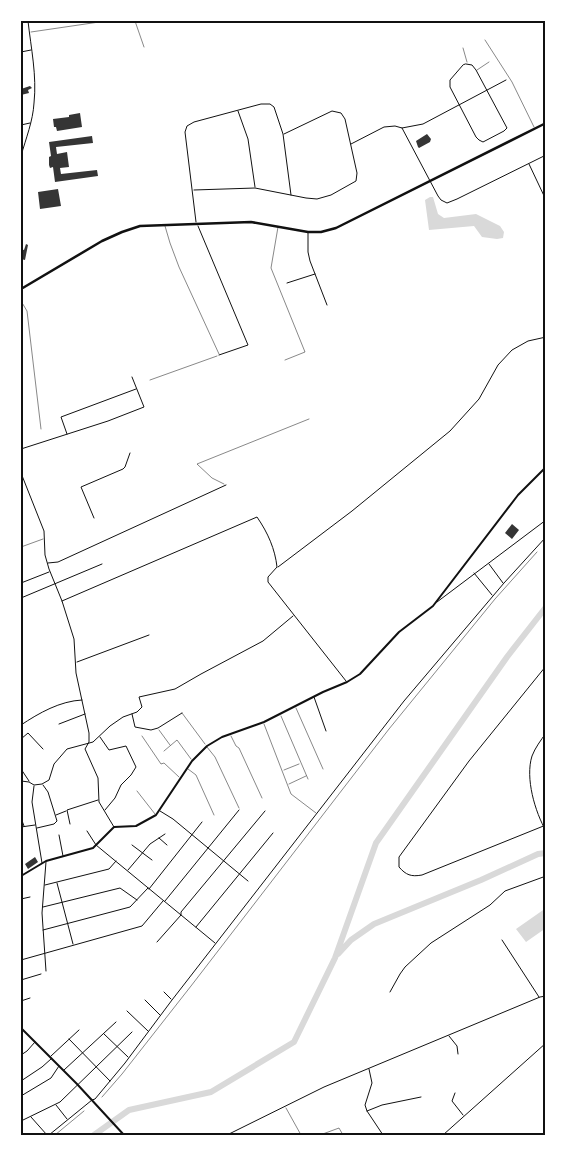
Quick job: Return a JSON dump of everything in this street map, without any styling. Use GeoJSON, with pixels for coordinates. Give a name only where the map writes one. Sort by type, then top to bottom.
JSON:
{"type":"FeatureCollection","features":[{"type":"Feature","properties":{"kind":"main road"},"geometry":{"type":"LineString","coordinates":[[21,289],[53,269],[122,232],[140,226],[251,222],[308,232],[321,232],[336,228],[546,123]]}},
{"type":"Feature","properties":{"kind":"street"},"geometry":{"type":"LineString","coordinates":[[21,156],[31,123],[35,97],[28,21]]}},
{"type":"Feature","properties":{"kind":"street"},"geometry":{"type":"LineString","coordinates":[[21,52],[32,50]]}},
{"type":"Feature","properties":{"kind":"street"},"geometry":{"type":"LineString","coordinates":[[463,65],[472,65],[476,70],[507,128],[483,142],[479,140],[459,105],[449,82],[463,65]]}},
{"type":"Feature","properties":{"kind":"street"},"geometry":{"type":"LineString","coordinates":[[350,144],[380,128],[392,126],[402,128],[419,125],[506,80]]}},
{"type":"Feature","properties":{"kind":"street"},"geometry":{"type":"LineString","coordinates":[[219,355],[248,345],[196,224],[185,135],[187,126],[194,122],[264,103],[270,104],[274,107],[283,134],[291,194]]}},
{"type":"Feature","properties":{"kind":"street"},"geometry":{"type":"LineString","coordinates":[[238,110],[248,140],[255,188]]}},
{"type":"Feature","properties":{"kind":"street"},"geometry":{"type":"LineString","coordinates":[[193,190],[255,188],[311,199],[321,198],[354,182],[357,178],[344,117],[341,113],[335,111],[283,134]]}},
{"type":"Feature","properties":{"kind":"street"},"geometry":{"type":"LineString","coordinates":[[21,125],[31,123]]}},
{"type":"Feature","properties":{"kind":"street"},"geometry":{"type":"LineString","coordinates":[[402,128],[440,199],[445,202],[449,202],[546,154]]}},
{"type":"Feature","properties":{"kind":"street"},"geometry":{"type":"LineString","coordinates":[[528,163],[546,200]]}},
{"type":"Feature","properties":{"kind":"street"},"geometry":{"type":"LineString","coordinates":[[308,232],[308,252],[326,305]]}},
{"type":"Feature","properties":{"kind":"street"},"geometry":{"type":"LineString","coordinates":[[287,283],[315,274]]}},
{"type":"Feature","properties":{"kind":"street"},"geometry":{"type":"LineString","coordinates":[[347,682],[268,582],[268,577],[278,567],[352,511],[450,431],[479,399],[498,365],[512,350],[528,341],[546,337]]}},
{"type":"Feature","properties":{"kind":"street"},"geometry":{"type":"LineString","coordinates":[[21,449],[67,435],[144,407],[132,377]]}},
{"type":"Feature","properties":{"kind":"street"},"geometry":{"type":"LineString","coordinates":[[67,435],[61,417],[136,389]]}},
{"type":"Feature","properties":{"kind":"street"},"geometry":{"type":"LineString","coordinates":[[94,518],[82,487],[123,469],[130,453]]}},
{"type":"Feature","properties":{"kind":"street"},"geometry":{"type":"LineString","coordinates":[[436,602],[514,500],[546,467]]}},
{"type":"Feature","properties":{"kind":"street"},"geometry":{"type":"LineString","coordinates":[[21,473],[43,529],[47,563],[74,639],[76,673],[86,714],[89,742],[85,749],[98,778],[99,800],[114,827]]}},
{"type":"Feature","properties":{"kind":"street"},"geometry":{"type":"LineString","coordinates":[[47,563],[58,562],[226,485]]}},
{"type":"Feature","properties":{"kind":"street"},"geometry":{"type":"LineString","coordinates":[[62,601],[257,517],[267,531],[278,567]]}},
{"type":"Feature","properties":{"kind":"street"},"geometry":{"type":"LineString","coordinates":[[21,876],[46,861],[93,848],[114,827],[136,826],[156,815],[192,761],[207,746],[230,734],[264,722],[347,682],[366,669],[398,632],[546,520]]}},
{"type":"Feature","properties":{"kind":"street"},"geometry":{"type":"LineString","coordinates":[[31,1116],[48,1135],[95,1099],[129,1058],[404,700],[546,537]]}},
{"type":"Feature","properties":{"kind":"street"},"geometry":{"type":"LineString","coordinates":[[21,598],[102,564]]}},
{"type":"Feature","properties":{"kind":"street"},"geometry":{"type":"LineString","coordinates":[[488,564],[504,583]]}},
{"type":"Feature","properties":{"kind":"street"},"geometry":{"type":"LineString","coordinates":[[21,583],[50,572]]}},
{"type":"Feature","properties":{"kind":"street"},"geometry":{"type":"LineString","coordinates":[[474,573],[493,596]]}},
{"type":"Feature","properties":{"kind":"street"},"geometry":{"type":"LineString","coordinates":[[21,781],[34,785],[42,784],[49,780],[54,764],[60,756],[70,747],[79,746],[100,737],[110,726],[142,707],[140,697],[175,690],[263,641],[294,615]]}},
{"type":"Feature","properties":{"kind":"street"},"geometry":{"type":"LineString","coordinates":[[76,663],[149,635]]}},
{"type":"Feature","properties":{"kind":"street"},"geometry":{"type":"LineString","coordinates":[[546,666],[469,761],[399,857],[399,867],[414,877],[422,875],[546,825]]}},
{"type":"Feature","properties":{"kind":"street"},"geometry":{"type":"LineString","coordinates":[[314,697],[326,731]]}},
{"type":"Feature","properties":{"kind":"street"},"geometry":{"type":"LineString","coordinates":[[21,725],[63,703],[82,700]]}},
{"type":"Feature","properties":{"kind":"street"},"geometry":{"type":"LineString","coordinates":[[132,714],[135,727],[151,730],[158,728],[182,712]]}},
{"type":"Feature","properties":{"kind":"street"},"geometry":{"type":"LineString","coordinates":[[59,724],[86,714]]}},
{"type":"Feature","properties":{"kind":"street"},"geometry":{"type":"LineString","coordinates":[[21,739],[28,733],[43,749]]}},
{"type":"Feature","properties":{"kind":"street"},"geometry":{"type":"LineString","coordinates":[[545,830],[534,804],[529,772],[532,755],[546,733]]}},
{"type":"Feature","properties":{"kind":"street"},"geometry":{"type":"LineString","coordinates":[[100,737],[109,750],[126,746],[136,767],[132,775],[121,785],[115,798],[105,811]]}},
{"type":"Feature","properties":{"kind":"street"},"geometry":{"type":"LineString","coordinates":[[21,768],[29,782]]}},
{"type":"Feature","properties":{"kind":"street"},"geometry":{"type":"LineString","coordinates":[[36,828],[54,824],[57,821],[48,792],[42,784]]}},
{"type":"Feature","properties":{"kind":"street"},"geometry":{"type":"LineString","coordinates":[[34,785],[32,802],[42,863]]}},
{"type":"Feature","properties":{"kind":"street"},"geometry":{"type":"LineString","coordinates":[[55,815],[99,800]]}},
{"type":"Feature","properties":{"kind":"street"},"geometry":{"type":"LineString","coordinates":[[160,810],[248,881]]}},
{"type":"Feature","properties":{"kind":"street"},"geometry":{"type":"LineString","coordinates":[[21,960],[142,926],[240,810]]}},
{"type":"Feature","properties":{"kind":"street"},"geometry":{"type":"LineString","coordinates":[[67,811],[70,824]]}},
{"type":"Feature","properties":{"kind":"street"},"geometry":{"type":"LineString","coordinates":[[157,942],[265,811]]}},
{"type":"Feature","properties":{"kind":"street"},"geometry":{"type":"LineString","coordinates":[[21,818],[23,827],[36,825]]}},
{"type":"Feature","properties":{"kind":"street"},"geometry":{"type":"LineString","coordinates":[[43,930],[130,907],[148,889],[202,822]]}},
{"type":"Feature","properties":{"kind":"street"},"geometry":{"type":"LineString","coordinates":[[87,831],[96,845],[216,944]]}},
{"type":"Feature","properties":{"kind":"street"},"geometry":{"type":"LineString","coordinates":[[196,927],[273,833]]}},
{"type":"Feature","properties":{"kind":"street"},"geometry":{"type":"LineString","coordinates":[[127,871],[150,844],[165,834]]}},
{"type":"Feature","properties":{"kind":"street"},"geometry":{"type":"LineString","coordinates":[[59,835],[63,856]]}},
{"type":"Feature","properties":{"kind":"street"},"geometry":{"type":"LineString","coordinates":[[159,838],[167,845]]}},
{"type":"Feature","properties":{"kind":"street"},"geometry":{"type":"LineString","coordinates":[[132,844],[152,860]]}},
{"type":"Feature","properties":{"kind":"street"},"geometry":{"type":"LineString","coordinates":[[46,861],[42,908],[46,971]]}},
{"type":"Feature","properties":{"kind":"street"},"geometry":{"type":"LineString","coordinates":[[45,886],[109,869],[116,861]]}},
{"type":"Feature","properties":{"kind":"street"},"geometry":{"type":"LineString","coordinates":[[390,992],[405,967],[431,943],[490,905],[505,891],[546,876]]}},
{"type":"Feature","properties":{"kind":"street"},"geometry":{"type":"LineString","coordinates":[[57,882],[73,944]]}},
{"type":"Feature","properties":{"kind":"street"},"geometry":{"type":"LineString","coordinates":[[42,908],[120,888],[137,900]]}},
{"type":"Feature","properties":{"kind":"street"},"geometry":{"type":"LineString","coordinates":[[21,899],[30,897]]}},
{"type":"Feature","properties":{"kind":"street"},"geometry":{"type":"LineString","coordinates":[[502,940],[540,997]]}},
{"type":"Feature","properties":{"kind":"street"},"geometry":{"type":"LineString","coordinates":[[21,980],[41,974]]}},
{"type":"Feature","properties":{"kind":"street"},"geometry":{"type":"LineString","coordinates":[[164,992],[172,1000]]}},
{"type":"Feature","properties":{"kind":"street"},"geometry":{"type":"LineString","coordinates":[[227,1135],[324,1087],[546,996]]}},
{"type":"Feature","properties":{"kind":"street"},"geometry":{"type":"LineString","coordinates":[[21,1000],[30,998]]}},
{"type":"Feature","properties":{"kind":"street"},"geometry":{"type":"LineString","coordinates":[[145,1000],[160,1016]]}},
{"type":"Feature","properties":{"kind":"street"},"geometry":{"type":"LineString","coordinates":[[127,1011],[148,1032]]}},
{"type":"Feature","properties":{"kind":"street"},"geometry":{"type":"LineString","coordinates":[[64,1070],[116,1022]]}},
{"type":"Feature","properties":{"kind":"street"},"geometry":{"type":"LineString","coordinates":[[21,1028],[64,1070],[124,1135]]}},
{"type":"Feature","properties":{"kind":"street"},"geometry":{"type":"LineString","coordinates":[[21,1080],[42,1067],[79,1030]]}},
{"type":"Feature","properties":{"kind":"street"},"geometry":{"type":"LineString","coordinates":[[21,1121],[60,1102],[132,1032]]}},
{"type":"Feature","properties":{"kind":"street"},"geometry":{"type":"LineString","coordinates":[[104,1033],[129,1058]]}},
{"type":"Feature","properties":{"kind":"street"},"geometry":{"type":"LineString","coordinates":[[448,1035],[457,1046],[458,1054]]}},
{"type":"Feature","properties":{"kind":"street"},"geometry":{"type":"LineString","coordinates":[[69,1039],[110,1081]]}},
{"type":"Feature","properties":{"kind":"street"},"geometry":{"type":"LineString","coordinates":[[21,1055],[36,1042]]}},
{"type":"Feature","properties":{"kind":"street"},"geometry":{"type":"LineString","coordinates":[[443,1135],[546,1043]]}},
{"type":"Feature","properties":{"kind":"street"},"geometry":{"type":"LineString","coordinates":[[21,1096],[50,1078],[59,1066]]}},
{"type":"Feature","properties":{"kind":"street"},"geometry":{"type":"LineString","coordinates":[[369,1069],[372,1083],[365,1105],[383,1135]]}},
{"type":"Feature","properties":{"kind":"street"},"geometry":{"type":"LineString","coordinates":[[455,1093],[452,1102],[463,1116]]}},
{"type":"Feature","properties":{"kind":"street"},"geometry":{"type":"LineString","coordinates":[[367,1111],[382,1105],[421,1097]]}},
{"type":"Feature","properties":{"kind":"street"},"geometry":{"type":"LineString","coordinates":[[55,1104],[68,1120]]}},
{"type":"Feature","properties":{"kind":"lane"},"geometry":{"type":"LineString","coordinates":[[29,32],[106,21]]}},
{"type":"Feature","properties":{"kind":"lane"},"geometry":{"type":"LineString","coordinates":[[135,21],[144,47]]}},
{"type":"Feature","properties":{"kind":"lane"},"geometry":{"type":"LineString","coordinates":[[485,40],[512,82],[535,128]]}},
{"type":"Feature","properties":{"kind":"lane"},"geometry":{"type":"LineString","coordinates":[[463,48],[468,64]]}},
{"type":"Feature","properties":{"kind":"lane"},"geometry":{"type":"LineString","coordinates":[[476,70],[489,62]]}},
{"type":"Feature","properties":{"kind":"lane"},"geometry":{"type":"LineString","coordinates":[[150,380],[219,355],[179,266],[165,224]]}},
{"type":"Feature","properties":{"kind":"lane"},"geometry":{"type":"LineString","coordinates":[[278,226],[271,268],[305,352],[285,360]]}},
{"type":"Feature","properties":{"kind":"lane"},"geometry":{"type":"LineString","coordinates":[[21,301],[27,311],[41,429]]}},
{"type":"Feature","properties":{"kind":"lane"},"geometry":{"type":"LineString","coordinates":[[226,485],[215,480],[197,464],[310,419]]}},
{"type":"Feature","properties":{"kind":"lane"},"geometry":{"type":"LineString","coordinates":[[21,547],[45,539]]}},
{"type":"Feature","properties":{"kind":"lane"},"geometry":{"type":"LineString","coordinates":[[296,706],[323,769]]}},
{"type":"Feature","properties":{"kind":"lane"},"geometry":{"type":"LineString","coordinates":[[182,712],[215,757],[240,810]]}},
{"type":"Feature","properties":{"kind":"lane"},"geometry":{"type":"LineString","coordinates":[[280,714],[308,779]]}},
{"type":"Feature","properties":{"kind":"lane"},"geometry":{"type":"LineString","coordinates":[[264,722],[291,794],[316,814]]}},
{"type":"Feature","properties":{"kind":"lane"},"geometry":{"type":"LineString","coordinates":[[158,728],[170,746]]}},
{"type":"Feature","properties":{"kind":"lane"},"geometry":{"type":"LineString","coordinates":[[230,734],[239,748],[262,798]]}},
{"type":"Feature","properties":{"kind":"lane"},"geometry":{"type":"LineString","coordinates":[[142,736],[161,764],[164,763],[180,778]]}},
{"type":"Feature","properties":{"kind":"lane"},"geometry":{"type":"LineString","coordinates":[[164,751],[177,740],[192,761]]}},
{"type":"Feature","properties":{"kind":"lane"},"geometry":{"type":"LineString","coordinates":[[282,771],[300,764]]}},
{"type":"Feature","properties":{"kind":"lane"},"geometry":{"type":"LineString","coordinates":[[187,768],[196,775],[214,815]]}},
{"type":"Feature","properties":{"kind":"lane"},"geometry":{"type":"LineString","coordinates":[[287,784],[306,776]]}},
{"type":"Feature","properties":{"kind":"lane"},"geometry":{"type":"LineString","coordinates":[[138,790],[156,815]]}},
{"type":"Feature","properties":{"kind":"lane"},"geometry":{"type":"LineString","coordinates":[[285,1106],[301,1135]]}},
{"type":"Feature","properties":{"kind":"lane"},"geometry":{"type":"LineString","coordinates":[[320,1135],[339,1128],[343,1135]]}},
{"type":"Feature","properties":{"kind":"path"},"geometry":{"type":"LineString","coordinates":[[102,1097],[191,986],[389,729],[495,599],[540,548]]}},
{"type":"Feature","properties":{"kind":"path"},"geometry":{"type":"LineString","coordinates":[[56,1135],[84,1110]]}},
{"type":"Feature","properties":{"kind":"shaded area"},"geometry":{"type":"Polygon","coordinates":[[[433,197],[438,214],[444,218],[476,214],[500,226],[504,232],[503,238],[482,237],[474,226],[429,230],[425,200],[433,197]]]}},
{"type":"Feature","properties":{"kind":"shaded area"},"geometry":{"type":"Polygon","coordinates":[[[546,908],[546,928],[526,942],[516,929],[546,908]]]}},
{"type":"Feature","properties":{"kind":"building"},"geometry":{"type":"Polygon","coordinates":[[[30,86],[32,88],[28,90],[29,93],[21,95],[21,89],[30,86]]]}},
{"type":"Feature","properties":{"kind":"building"},"geometry":{"type":"Polygon","coordinates":[[[80,113],[82,127],[57,131],[56,127],[54,127],[53,119],[69,117],[69,115],[80,113]]]}},
{"type":"Feature","properties":{"kind":"building"},"geometry":{"type":"Polygon","coordinates":[[[427,134],[431,139],[430,142],[419,148],[416,141],[427,134]]]}},
{"type":"Feature","properties":{"kind":"building"},"geometry":{"type":"Polygon","coordinates":[[[92,136],[93,143],[56,147],[57,154],[67,152],[69,167],[60,168],[61,174],[97,170],[98,176],[55,182],[53,167],[50,168],[49,165],[49,157],[51,156],[49,142],[92,136]]]}},
{"type":"Feature","properties":{"kind":"building"},"geometry":{"type":"Polygon","coordinates":[[[58,189],[61,206],[40,209],[38,192],[58,189]]]}},
{"type":"Feature","properties":{"kind":"building"},"geometry":{"type":"Polygon","coordinates":[[[26,244],[28,245],[25,260],[21,259],[21,249],[24,250],[26,244]]]}},
{"type":"Feature","properties":{"kind":"building"},"geometry":{"type":"Polygon","coordinates":[[[512,524],[519,530],[512,539],[505,533],[512,524]]]}},
{"type":"Feature","properties":{"kind":"building"},"geometry":{"type":"Polygon","coordinates":[[[35,857],[38,862],[28,869],[25,864],[35,857]]]}},
{"type":"Feature","properties":{"kind":"waterway"},"geometry":{"type":"LineString","coordinates":[[94,1135],[129,1110],[211,1092],[294,1042],[335,958],[376,843],[507,657],[546,607]]}},
{"type":"Feature","properties":{"kind":"waterway"},"geometry":{"type":"LineString","coordinates":[[338,954],[351,940],[374,924],[481,880],[538,854],[546,853]]}}]}
